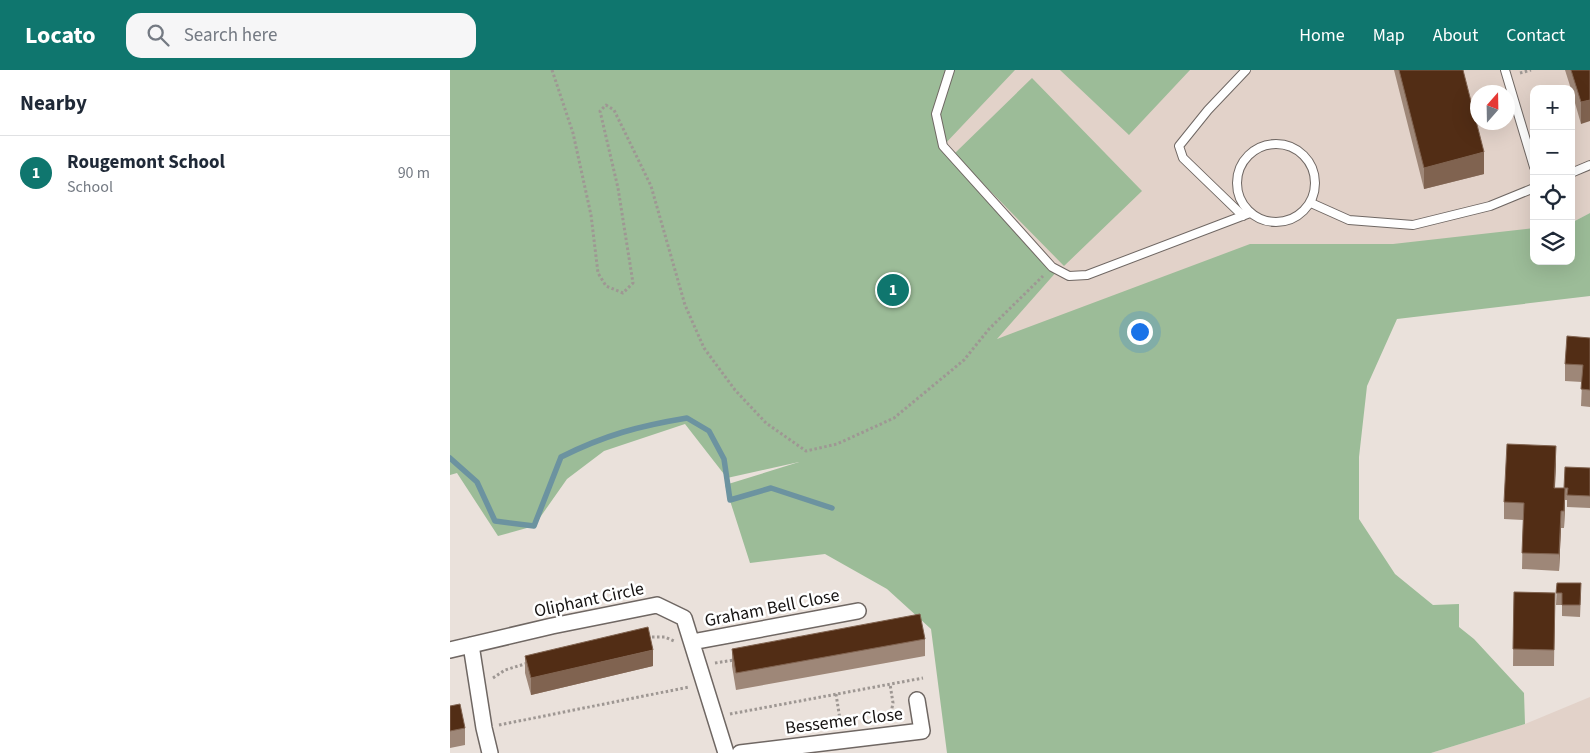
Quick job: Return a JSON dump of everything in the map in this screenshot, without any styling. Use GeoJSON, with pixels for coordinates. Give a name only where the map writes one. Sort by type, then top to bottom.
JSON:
{"type":"FeatureCollection","features":[{"type":"Feature","properties":{"kind":"street","name":"Oliphant Circle"},"geometry":{"type":"LineString","coordinates":[[450,650],[552,626],[656,605],[684,618],[726,753]]}},
{"type":"Feature","properties":{"kind":"street","name":"Graham Bell Close"},"geometry":{"type":"LineString","coordinates":[[694,647],[858,611]]}},
{"type":"Feature","properties":{"kind":"street"},"geometry":{"type":"LineString","coordinates":[[471,645],[484,728],[490,753]]}},
{"type":"Feature","properties":{"kind":"street","name":"Bessemer Close"},"geometry":{"type":"LineString","coordinates":[[740,753],[922,731],[917,700]]}},
{"type":"Feature","properties":{"kind":"lane"},"geometry":{"type":"LineString","coordinates":[[950,70],[936,114],[943,146],[1052,267],[1069,276],[1087,275],[1246,214]]}},
{"type":"Feature","properties":{"kind":"lane"},"geometry":{"type":"LineString","coordinates":[[1246,70],[1208,110],[1179,146],[1183,158],[1246,214],[1262,220],[1283,222],[1296,217],[1311,203],[1316,190],[1316,176],[1311,163],[1298,150],[1286,144],[1272,143],[1259,147],[1244,160],[1238,173],[1237,187],[1246,214]]}},
{"type":"Feature","properties":{"kind":"lane"},"geometry":{"type":"LineString","coordinates":[[1505,70],[1530,154]]}},
{"type":"Feature","properties":{"kind":"lane"},"geometry":{"type":"LineString","coordinates":[[1575,171],[1590,165]]}},
{"type":"Feature","properties":{"kind":"lane"},"geometry":{"type":"LineString","coordinates":[[1311,203],[1349,220],[1413,225],[1490,206],[1530,190]]}},
{"type":"Feature","properties":{"kind":"path"},"geometry":{"type":"LineString","coordinates":[[552,70],[573,133],[591,215],[598,273],[606,286],[623,293],[634,283],[618,188],[600,112],[606,105],[614,110],[651,186],[685,305],[704,348],[735,390],[766,423],[806,450],[836,444],[894,418],[964,360],[989,329],[1052,267]]}},
{"type":"Feature","properties":{"kind":"path"},"geometry":{"type":"LineString","coordinates":[[642,638],[652,636],[666,637],[694,647]]}},
{"type":"Feature","properties":{"kind":"path"},"geometry":{"type":"LineString","coordinates":[[700,666],[738,659]]}},
{"type":"Feature","properties":{"kind":"path"},"geometry":{"type":"LineString","coordinates":[[477,687],[505,670],[537,661]]}},
{"type":"Feature","properties":{"kind":"path"},"geometry":{"type":"LineString","coordinates":[[715,717],[923,678]]}},
{"type":"Feature","properties":{"kind":"path"},"geometry":{"type":"LineString","coordinates":[[484,728],[705,684]]}},
{"type":"Feature","properties":{"kind":"path"},"geometry":{"type":"LineString","coordinates":[[886,735],[893,703],[890,684]]}},
{"type":"Feature","properties":{"kind":"path"},"geometry":{"type":"LineString","coordinates":[[836,694],[843,740]]}},
{"type":"Feature","properties":{"kind":"shaded area"},"geometry":{"type":"Polygon","coordinates":[[[571,70],[1590,70],[1590,213],[1575,221],[1575,85],[1530,85],[1530,229],[995,339],[571,70]]]}},
{"type":"Feature","properties":{"kind":"shaded area"},"geometry":{"type":"Polygon","coordinates":[[[1590,697],[1590,753],[1431,753],[1525,724],[1590,697]]]}},
{"type":"Feature","properties":{"kind":"green space"},"geometry":{"type":"Polygon","coordinates":[[[450,70],[1015,70],[943,146],[1058,270],[997,339],[1250,244],[1393,244],[1530,228],[1530,265],[1575,265],[1575,221],[1590,213],[1590,296],[1397,319],[1367,386],[1359,457],[1359,519],[1395,574],[1433,605],[1459,604],[1459,627],[1474,639],[1524,693],[1525,724],[1431,753],[947,753],[931,629],[887,589],[825,554],[750,563],[725,485],[799,462],[727,478],[685,424],[604,451],[567,479],[534,526],[498,536],[457,473],[450,475],[450,70]]]}},
{"type":"Feature","properties":{"kind":"green space"},"geometry":{"type":"Polygon","coordinates":[[[1060,70],[1190,70],[1129,135],[1060,70]]]}},
{"type":"Feature","properties":{"kind":"green space"},"geometry":{"type":"Polygon","coordinates":[[[1032,78],[1142,191],[1064,266],[954,154],[1032,78]]]}},
{"type":"Feature","properties":{"kind":"building"},"geometry":{"type":"Polygon","coordinates":[[[1399,70],[1463,70],[1470,97],[1470,130],[1478,130],[1484,152],[1424,168],[1399,70]]]}},
{"type":"Feature","properties":{"kind":"building"},"geometry":{"type":"Polygon","coordinates":[[[1571,70],[1590,70],[1590,100],[1581,102],[1571,70]]]}},
{"type":"Feature","properties":{"kind":"building"},"geometry":{"type":"Polygon","coordinates":[[[1567,336],[1590,338],[1590,390],[1581,389],[1583,365],[1565,364],[1567,336]]]}},
{"type":"Feature","properties":{"kind":"building"},"geometry":{"type":"Polygon","coordinates":[[[1507,444],[1556,446],[1554,488],[1565,488],[1564,511],[1561,511],[1559,554],[1522,553],[1524,503],[1504,502],[1507,444]]]}},
{"type":"Feature","properties":{"kind":"building"},"geometry":{"type":"Polygon","coordinates":[[[1565,467],[1590,468],[1590,496],[1567,495],[1568,488],[1564,488],[1565,467]]]}},
{"type":"Feature","properties":{"kind":"building"},"geometry":{"type":"Polygon","coordinates":[[[1557,583],[1581,583],[1580,605],[1562,605],[1562,593],[1556,593],[1557,583]]]}},
{"type":"Feature","properties":{"kind":"building"},"geometry":{"type":"Polygon","coordinates":[[[1514,592],[1555,593],[1554,650],[1513,649],[1514,592]]]}},
{"type":"Feature","properties":{"kind":"building"},"geometry":{"type":"Polygon","coordinates":[[[920,614],[925,639],[736,673],[732,649],[920,614]]]}},
{"type":"Feature","properties":{"kind":"building"},"geometry":{"type":"Polygon","coordinates":[[[648,627],[653,650],[531,678],[525,656],[648,627]]]}},
{"type":"Feature","properties":{"kind":"building"},"geometry":{"type":"Polygon","coordinates":[[[460,704],[465,728],[450,731],[450,706],[460,704]]]}},
{"type":"Feature","properties":{"kind":"waterway"},"geometry":{"type":"LineString","coordinates":[[450,458],[477,482],[495,521],[534,526],[561,457],[622,432],[687,418],[709,431],[724,459],[730,500],[771,488],[832,508]]}},
{"type":"Feature","properties":{"kind":"place","name":"Rougemont School"},"geometry":{"type":"Point","coordinates":[893,290]}}]}
